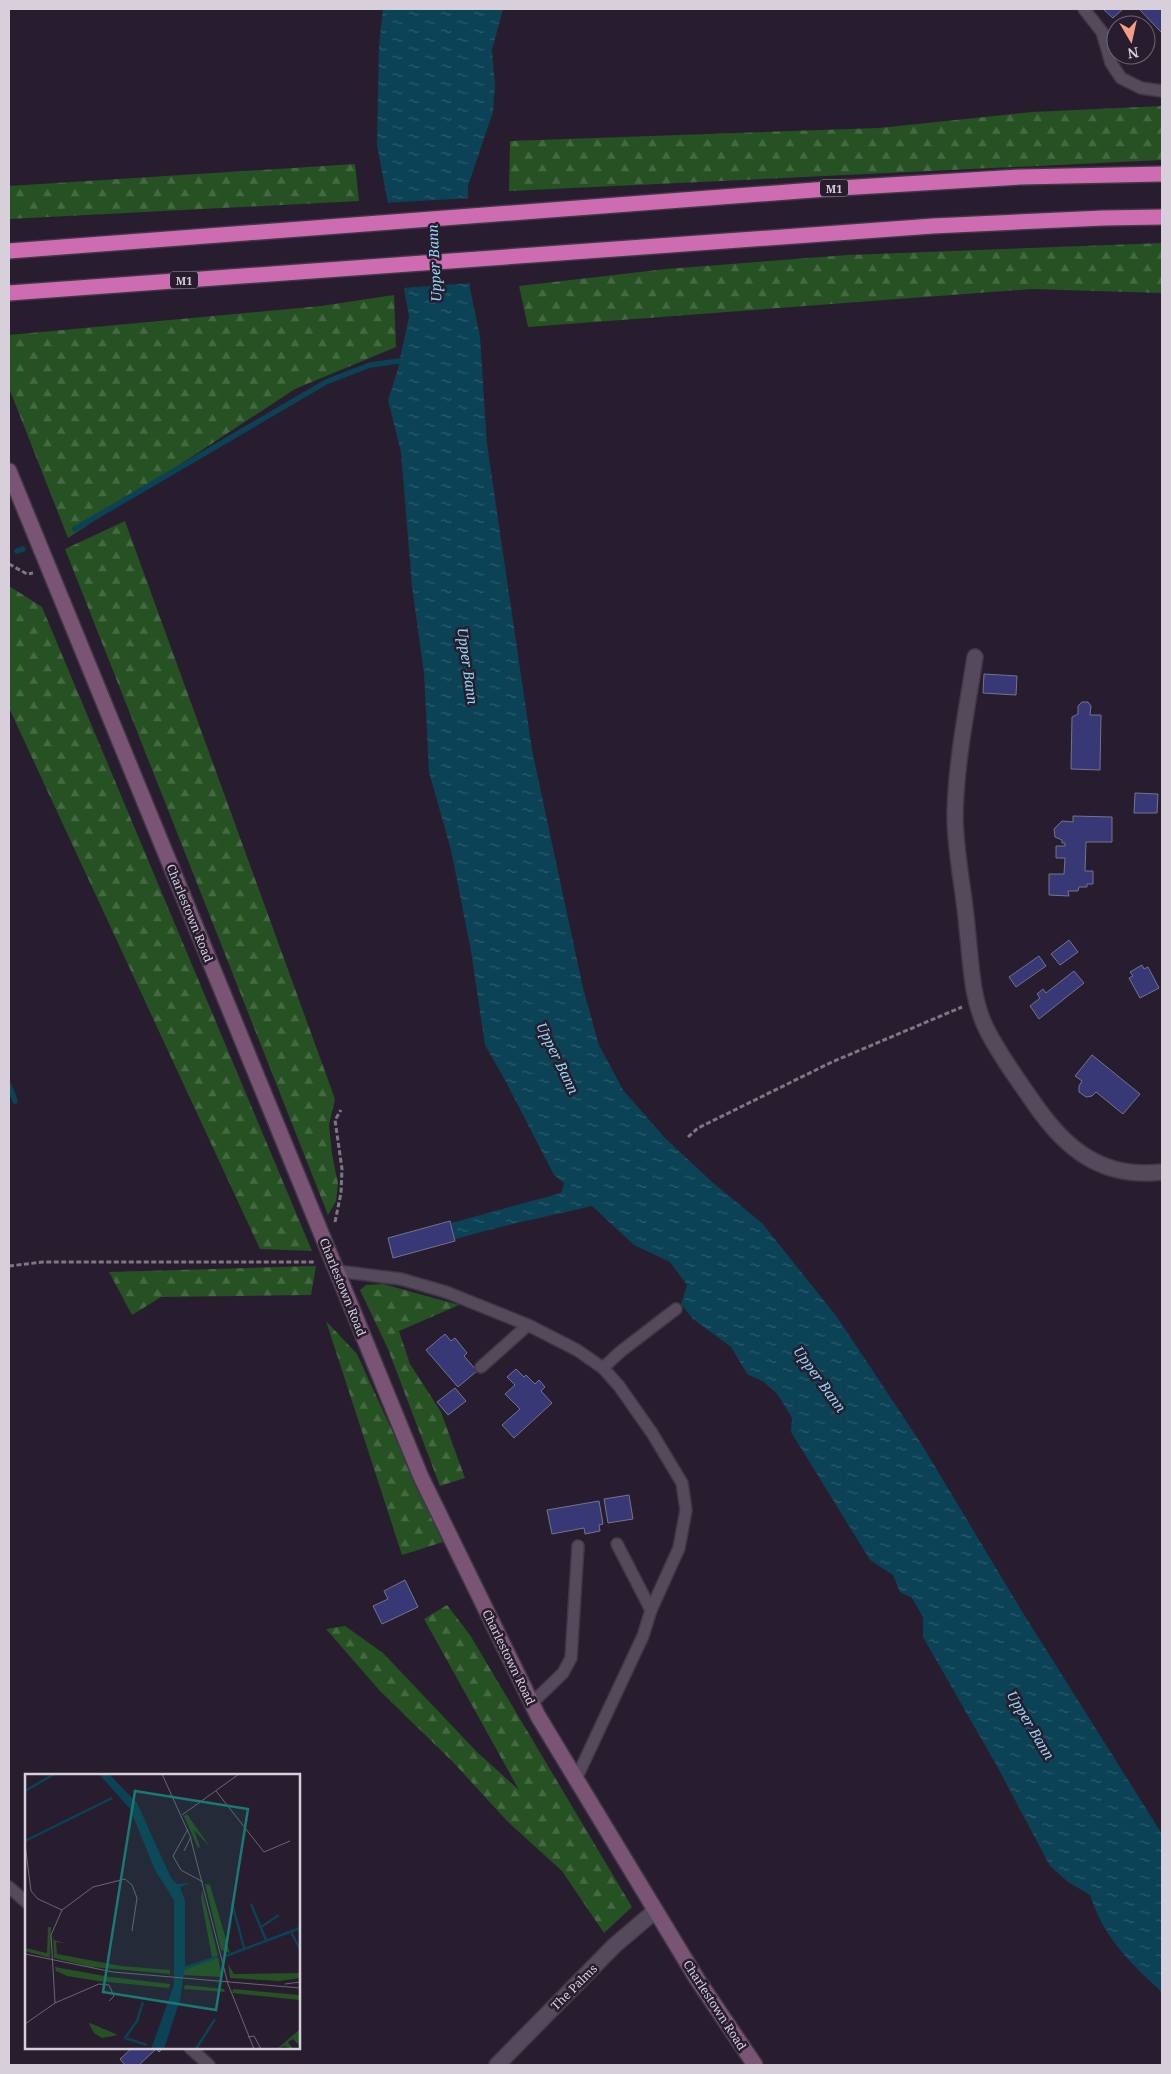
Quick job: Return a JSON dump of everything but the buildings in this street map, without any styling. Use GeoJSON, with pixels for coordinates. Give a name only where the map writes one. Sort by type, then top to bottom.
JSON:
{"type":"FeatureCollection","features":[{"type":"Feature","properties":{"kind":"highway","name":"M1"},"geometry":{"type":"LineString","coordinates":[[9,250],[357,223],[1011,177],[1162,174]]}},
{"type":"Feature","properties":{"kind":"highway","name":"M1"},"geometry":{"type":"LineString","coordinates":[[9,293],[932,226],[1162,217]]}},
{"type":"Feature","properties":{"kind":"main road","name":"Charlestown Road"},"geometry":{"type":"LineString","coordinates":[[9,471],[421,1477],[532,1703],[655,1911],[697,1979],[755,2065]]}},
{"type":"Feature","properties":{"kind":"street"},"geometry":{"type":"LineString","coordinates":[[975,657],[961,749],[955,814],[956,844],[973,982],[986,1029],[1048,1123],[1065,1141],[1084,1156],[1102,1166],[1127,1172],[1162,1172]]}},
{"type":"Feature","properties":{"kind":"street","name":"The Palms"},"geometry":{"type":"LineString","coordinates":[[497,2065],[615,1946],[655,1911]]}},
{"type":"Feature","properties":{"kind":"lane"},"geometry":{"type":"LineString","coordinates":[[1084,9],[1102,32],[1111,63],[1121,78],[1140,88],[1162,91]]}},
{"type":"Feature","properties":{"kind":"lane"},"geometry":{"type":"LineString","coordinates":[[335,1266],[402,1279],[446,1292],[528,1325],[577,1350],[603,1368],[619,1386],[677,1472],[682,1483],[686,1510],[679,1548],[651,1610],[643,1636],[576,1779]]}},
{"type":"Feature","properties":{"kind":"lane"},"geometry":{"type":"LineString","coordinates":[[603,1368],[620,1352],[676,1309]]}},
{"type":"Feature","properties":{"kind":"lane"},"geometry":{"type":"LineString","coordinates":[[481,1367],[528,1325]]}},
{"type":"Feature","properties":{"kind":"lane"},"geometry":{"type":"LineString","coordinates":[[617,1544],[651,1610]]}},
{"type":"Feature","properties":{"kind":"lane"},"geometry":{"type":"LineString","coordinates":[[532,1703],[563,1673],[571,1658],[578,1546]]}},
{"type":"Feature","properties":{"kind":"lane"},"geometry":{"type":"LineString","coordinates":[[9,1887],[25,1901]]}},
{"type":"Feature","properties":{"kind":"lane"},"geometry":{"type":"LineString","coordinates":[[191,2049],[209,2065]]}},
{"type":"Feature","properties":{"kind":"path"},"geometry":{"type":"LineString","coordinates":[[9,564],[27,574],[49,569]]}},
{"type":"Feature","properties":{"kind":"path"},"geometry":{"type":"LineString","coordinates":[[688,1137],[698,1128],[832,1062],[977,1002]]}},
{"type":"Feature","properties":{"kind":"path"},"geometry":{"type":"LineString","coordinates":[[324,1241],[335,1222],[341,1193],[342,1169],[335,1120],[341,1110]]}},
{"type":"Feature","properties":{"kind":"path"},"geometry":{"type":"LineString","coordinates":[[9,1266],[43,1262],[335,1266]]}},
{"type":"Feature","properties":{"kind":"green space"},"geometry":{"type":"Polygon","coordinates":[[[1162,106],[1162,160],[509,191],[510,141],[879,128],[1032,112],[1162,106]]]}},
{"type":"Feature","properties":{"kind":"green space"},"geometry":{"type":"Polygon","coordinates":[[[355,164],[359,201],[9,219],[9,186],[355,164]]]}},
{"type":"Feature","properties":{"kind":"green space"},"geometry":{"type":"Polygon","coordinates":[[[1162,243],[1162,293],[1032,289],[528,327],[519,286],[666,269],[848,255],[1162,243]]]}},
{"type":"Feature","properties":{"kind":"green space"},"geometry":{"type":"Polygon","coordinates":[[[394,295],[396,347],[295,389],[68,538],[9,388],[9,335],[321,306],[394,295]]]}},
{"type":"Feature","properties":{"kind":"green space"},"geometry":{"type":"Polygon","coordinates":[[[125,521],[335,1099],[329,1125],[338,1184],[336,1201],[328,1215],[65,549],[125,521]]]}},
{"type":"Feature","properties":{"kind":"green space"},"geometry":{"type":"Polygon","coordinates":[[[9,586],[42,607],[312,1251],[260,1249],[9,708],[9,586]]]}},
{"type":"Feature","properties":{"kind":"green space"},"geometry":{"type":"Polygon","coordinates":[[[316,1266],[311,1295],[161,1297],[132,1315],[109,1272],[316,1266]]]}},
{"type":"Feature","properties":{"kind":"green space"},"geometry":{"type":"Polygon","coordinates":[[[383,1284],[459,1305],[399,1331],[410,1364],[441,1412],[465,1478],[440,1486],[388,1349],[360,1290],[366,1285],[383,1284]]]}},
{"type":"Feature","properties":{"kind":"green space"},"geometry":{"type":"Polygon","coordinates":[[[326,1321],[357,1354],[443,1542],[402,1555],[326,1321]]]}},
{"type":"Feature","properties":{"kind":"green space"},"geometry":{"type":"Polygon","coordinates":[[[447,1605],[470,1635],[632,1907],[604,1933],[562,1871],[507,1821],[453,1762],[380,1691],[326,1629],[345,1626],[383,1653],[477,1752],[519,1790],[424,1619],[447,1605]]]}},
{"type":"Feature","properties":{"kind":"water","name":"Upper Bann"},"geometry":{"type":"Polygon","coordinates":[[[383,9],[503,9],[492,50],[495,86],[493,112],[468,186],[470,288],[480,337],[487,444],[532,750],[583,988],[599,1045],[623,1090],[665,1138],[712,1182],[762,1223],[837,1317],[922,1445],[1023,1613],[1162,1834],[1162,1992],[1139,1971],[1110,1937],[1090,1895],[1068,1882],[1050,1866],[998,1768],[923,1637],[923,1617],[912,1598],[900,1592],[893,1575],[870,1560],[791,1432],[792,1418],[778,1395],[764,1382],[747,1374],[731,1347],[693,1319],[681,1304],[687,1285],[670,1262],[634,1245],[592,1206],[455,1239],[451,1223],[561,1193],[564,1183],[554,1175],[485,1045],[471,951],[451,850],[429,772],[424,673],[412,587],[401,452],[388,400],[398,369],[409,316],[377,145],[379,46],[383,9]]]}},
{"type":"Feature","properties":{"kind":"pier"},"geometry":{"type":"Polygon","coordinates":[[[471,198],[472,283],[401,288],[385,203],[471,198]]]}},
{"type":"Feature","properties":{"kind":"waterway"},"geometry":{"type":"LineString","coordinates":[[75,529],[326,382],[370,365],[407,360]]}},
{"type":"Feature","properties":{"kind":"waterway"},"geometry":{"type":"LineString","coordinates":[[17,551],[23,549]]}},
{"type":"Feature","properties":{"kind":"waterway"},"geometry":{"type":"LineString","coordinates":[[9,1085],[15,1101]]}}]}
